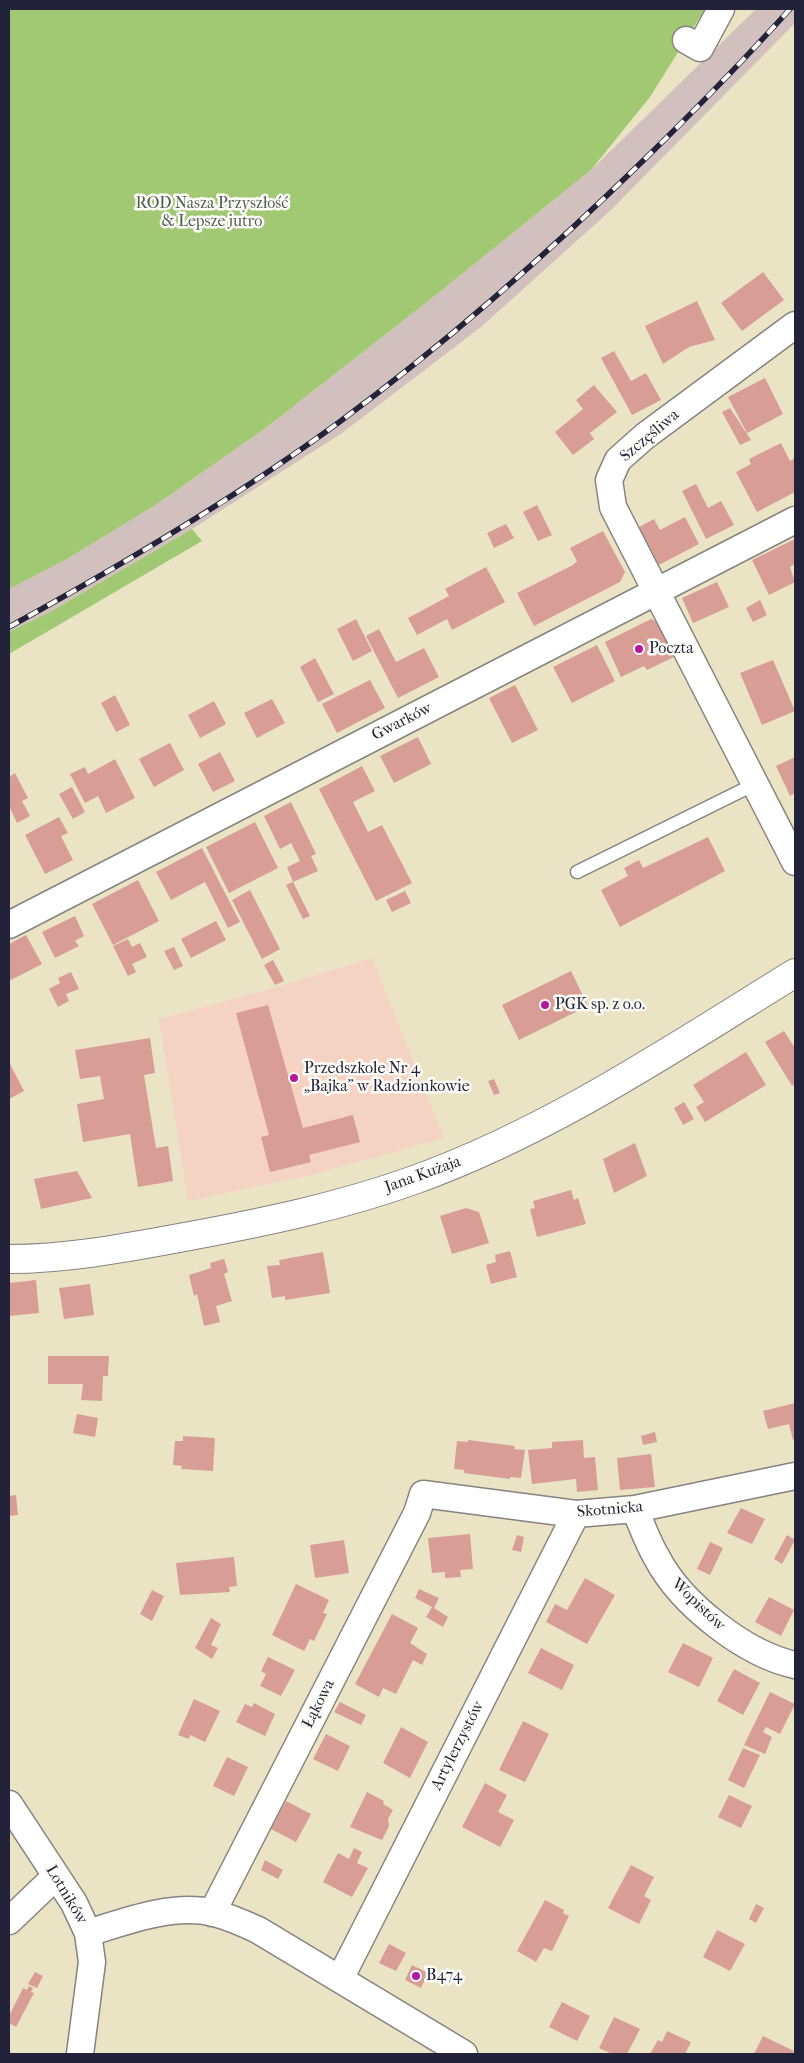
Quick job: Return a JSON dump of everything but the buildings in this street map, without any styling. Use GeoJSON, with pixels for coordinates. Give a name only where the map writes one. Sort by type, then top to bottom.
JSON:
{"type":"FeatureCollection","features":[{"type":"Feature","properties":{"kind":"street"},"geometry":{"type":"LineString","coordinates":[[686,40],[700,48],[721,9]]}},
{"type":"Feature","properties":{"kind":"street","name":"Szczęśliwa"},"geometry":{"type":"LineString","coordinates":[[795,325],[645,436],[618,460],[609,480],[613,507],[795,862]]}},
{"type":"Feature","properties":{"kind":"street","name":"Gwarków"},"geometry":{"type":"LineString","coordinates":[[9,925],[795,520]]}},
{"type":"Feature","properties":{"kind":"street","name":"Jana Kużaja"},"geometry":{"type":"LineString","coordinates":[[9,1259],[38,1259],[108,1251],[228,1229],[368,1195],[413,1181],[511,1140],[566,1112],[795,973]]}},
{"type":"Feature","properties":{"kind":"street","name":"Skotnicka"},"geometry":{"type":"LineString","coordinates":[[423,1494],[453,1496],[536,1510],[576,1514],[635,1510],[795,1476]]}},
{"type":"Feature","properties":{"kind":"street","name":"Łąkowa"},"geometry":{"type":"LineString","coordinates":[[212,1912],[413,1522],[423,1494]]}},
{"type":"Feature","properties":{"kind":"street","name":"Wopistów"},"geometry":{"type":"LineString","coordinates":[[635,1510],[657,1559],[674,1585],[738,1642],[776,1661],[795,1665]]}},
{"type":"Feature","properties":{"kind":"street","name":"Artylerzystów"},"geometry":{"type":"LineString","coordinates":[[340,1979],[576,1514]]}},
{"type":"Feature","properties":{"kind":"street","name":"Lotników"},"geometry":{"type":"LineString","coordinates":[[9,1804],[74,1903],[88,1933],[92,1962],[80,2054]]}},
{"type":"Feature","properties":{"kind":"street"},"geometry":{"type":"LineString","coordinates":[[9,1921],[55,1876]]}},
{"type":"Feature","properties":{"kind":"street"},"geometry":{"type":"LineString","coordinates":[[88,1933],[156,1914],[184,1911],[212,1912],[258,1930],[464,2054]]}},
{"type":"Feature","properties":{"kind":"lane"},"geometry":{"type":"LineString","coordinates":[[577,872],[755,784]]}},
{"type":"Feature","properties":{"kind":"shaded area"},"geometry":{"type":"Polygon","coordinates":[[[756,9],[795,9],[795,23],[611,210],[481,327],[342,433],[192,529],[50,612],[9,632],[9,589],[67,559],[157,504],[267,427],[591,170],[756,9]]]}},
{"type":"Feature","properties":{"kind":"shaded area","name":"Przedszkole Nr 4 „Bajka” w Radzionkowie"},"geometry":{"type":"Polygon","coordinates":[[[372,958],[444,1138],[311,1175],[188,1201],[159,1019],[267,990],[372,958]]]}},
{"type":"Feature","properties":{"kind":"green space","name":"ROD Nasza Przyszłość & Lepsze jutro"},"geometry":{"type":"Polygon","coordinates":[[[9,9],[705,9],[650,97],[591,170],[267,427],[157,504],[67,559],[9,589],[9,9]]]}},
{"type":"Feature","properties":{"kind":"green space"},"geometry":{"type":"Polygon","coordinates":[[[192,529],[202,541],[9,654],[9,632],[50,612],[192,529]]]}},
{"type":"Feature","properties":{"kind":"railway"},"geometry":{"type":"LineString","coordinates":[[9,627],[93,580],[218,505],[299,451],[420,360],[499,294],[613,190],[704,101],[790,9]]}},
{"type":"Feature","properties":{"kind":"place","name":"Poczta"},"geometry":{"type":"Point","coordinates":[639,649]}},
{"type":"Feature","properties":{"kind":"place","name":"PGK sp. z o.o."},"geometry":{"type":"Point","coordinates":[545,1005]}},
{"type":"Feature","properties":{"kind":"place","name":"Przedszkole Nr 4 „Bajka” w Radzionkowie"},"geometry":{"type":"Point","coordinates":[294,1078]}},
{"type":"Feature","properties":{"kind":"place","name":"B474"},"geometry":{"type":"Point","coordinates":[416,1976]}}]}
